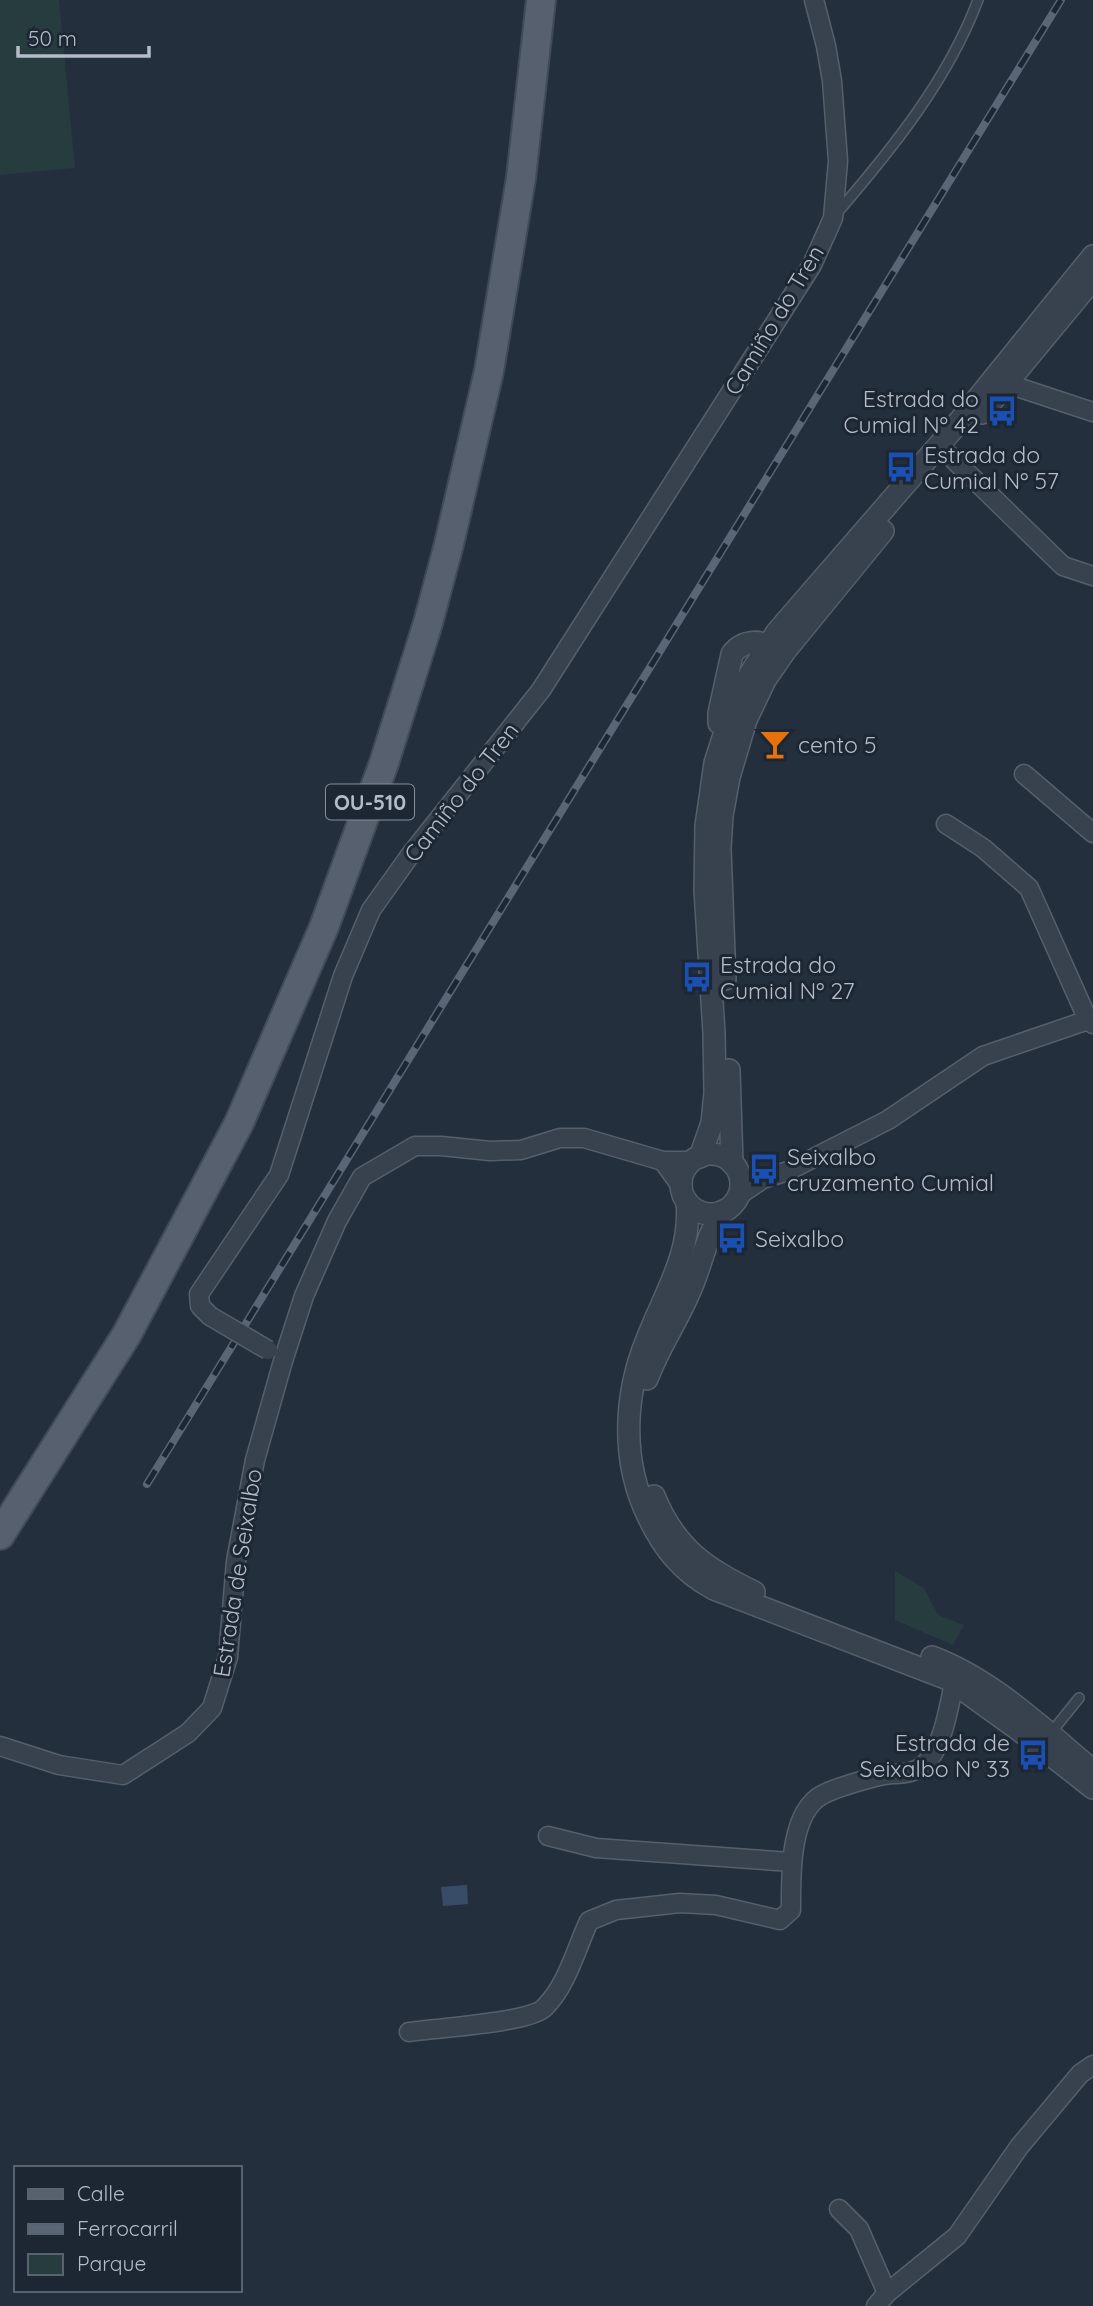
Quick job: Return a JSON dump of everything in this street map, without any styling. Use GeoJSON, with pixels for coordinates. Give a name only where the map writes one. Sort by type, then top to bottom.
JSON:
{"type":"FeatureCollection","features":[{"type":"Feature","properties":{"kind":"main road","name":"OU-510"},"geometry":{"type":"LineString","coordinates":[[0,1535],[127,1334],[239,1123],[324,927],[384,763],[428,623],[489,371],[521,178],[541,0]]}},
{"type":"Feature","properties":{"kind":"street"},"geometry":{"type":"LineString","coordinates":[[814,0],[826,46],[836,123],[838,161],[832,218]]}},
{"type":"Feature","properties":{"kind":"street","name":"Camiño do Tren"},"geometry":{"type":"LineString","coordinates":[[283,1361],[210,1316],[200,1306],[199,1294],[279,1175],[342,975],[371,910],[411,854],[541,690],[812,265],[832,218]]}},
{"type":"Feature","properties":{"kind":"street"},"geometry":{"type":"LineString","coordinates":[[719,744],[770,649],[1093,256]]}},
{"type":"Feature","properties":{"kind":"street"},"geometry":{"type":"LineString","coordinates":[[1010,356],[1037,335],[1093,271]]}},
{"type":"Feature","properties":{"kind":"street"},"geometry":{"type":"LineString","coordinates":[[722,816],[731,770],[743,731],[765,680],[785,651],[1093,279]]}},
{"type":"Feature","properties":{"kind":"street"},"geometry":{"type":"LineString","coordinates":[[1008,384],[1093,412]]}},
{"type":"Feature","properties":{"kind":"street"},"geometry":{"type":"LineString","coordinates":[[948,454],[1063,566],[1093,576]]}},
{"type":"Feature","properties":{"kind":"street"},"geometry":{"type":"LineString","coordinates":[[770,649],[804,613],[829,598]]}},
{"type":"Feature","properties":{"kind":"street"},"geometry":{"type":"LineString","coordinates":[[770,649],[759,643],[737,646],[729,665],[719,713],[719,744],[708,803],[705,851],[715,1101],[709,1136],[682,1177],[686,1243],[636,1371],[628,1430],[635,1480],[655,1531],[675,1560],[696,1579],[714,1589],[959,1687],[981,1693],[993,1699],[1035,1734],[1050,1734]]}},
{"type":"Feature","properties":{"kind":"street"},"geometry":{"type":"LineString","coordinates":[[729,665],[738,680],[750,682]]}},
{"type":"Feature","properties":{"kind":"street"},"geometry":{"type":"LineString","coordinates":[[750,682],[730,737],[722,772],[721,885],[737,1178],[735,1203],[723,1211],[711,1214],[701,1212],[684,1194],[663,1161],[717,1155],[737,1178],[763,1179],[788,1171],[888,1119],[984,1056],[1090,1022],[1029,888],[983,848],[946,824]]}},
{"type":"Feature","properties":{"kind":"street"},"geometry":{"type":"LineString","coordinates":[[1024,774],[1093,832]]}},
{"type":"Feature","properties":{"kind":"street","name":"Estrada de Seixalbo"},"geometry":{"type":"LineString","coordinates":[[0,1746],[59,1765],[123,1775],[188,1733],[212,1708],[228,1657],[236,1562],[255,1460],[283,1361],[315,1271],[337,1221],[362,1177],[415,1146],[490,1151],[521,1150],[560,1138],[584,1138],[663,1161]]}},
{"type":"Feature","properties":{"kind":"street"},"geometry":{"type":"LineString","coordinates":[[723,1211],[709,1236],[682,1309],[657,1353],[643,1396],[640,1432],[644,1467],[657,1503],[670,1526],[693,1555],[720,1575],[758,1593],[950,1665],[991,1688],[1093,1770]]}},
{"type":"Feature","properties":{"kind":"street"},"geometry":{"type":"LineString","coordinates":[[959,1687],[1093,1788]]}},
{"type":"Feature","properties":{"kind":"street"},"geometry":{"type":"LineString","coordinates":[[409,2032],[522,2018],[543,2010],[565,1976],[589,1922],[616,1910],[680,1903],[716,1905],[780,1920],[791,1910],[791,1862],[801,1819],[821,1795],[881,1776],[906,1774],[925,1763],[943,1733],[959,1687]]}},
{"type":"Feature","properties":{"kind":"street"},"geometry":{"type":"LineString","coordinates":[[548,1836],[596,1848],[791,1862]]}},
{"type":"Feature","properties":{"kind":"street"},"geometry":{"type":"LineString","coordinates":[[839,2209],[859,2229],[881,2300],[957,2236],[1019,2147],[1080,2074],[1093,2065]]}},
{"type":"Feature","properties":{"kind":"lane"},"geometry":{"type":"LineString","coordinates":[[832,218],[876,167],[939,80],[978,0]]}},
{"type":"Feature","properties":{"kind":"lane"},"geometry":{"type":"LineString","coordinates":[[1050,1734],[1079,1698]]}},
{"type":"Feature","properties":{"kind":"green space"},"geometry":{"type":"Polygon","coordinates":[[[0,0],[59,0],[75,168],[0,175],[0,0]]]}},
{"type":"Feature","properties":{"kind":"green space"},"geometry":{"type":"Polygon","coordinates":[[[895,1571],[924,1588],[938,1615],[964,1625],[953,1645],[895,1620],[895,1571]]]}},
{"type":"Feature","properties":{"kind":"water"},"geometry":{"type":"Polygon","coordinates":[[[467,1885],[468,1904],[443,1906],[441,1887],[467,1885]]]}},
{"type":"Feature","properties":{"kind":"railway"},"geometry":{"type":"LineString","coordinates":[[147,1484],[1061,0]]}},
{"type":"Feature","properties":{"kind":"place","name":"Estrada do Cumial Nº 42"},"geometry":{"type":"Point","coordinates":[1002,411]}},
{"type":"Feature","properties":{"kind":"place","name":"Estrada do Cumial Nº 57"},"geometry":{"type":"Point","coordinates":[901,467]}},
{"type":"Feature","properties":{"kind":"place","name":"cento 5"},"geometry":{"type":"Point","coordinates":[775,744]}},
{"type":"Feature","properties":{"kind":"place","name":"Estrada do Cumial Nº 27"},"geometry":{"type":"Point","coordinates":[697,977]}},
{"type":"Feature","properties":{"kind":"place","name":"Seixalbo cruzamento Cumial"},"geometry":{"type":"Point","coordinates":[764,1169]}},
{"type":"Feature","properties":{"kind":"place","name":"Seixalbo"},"geometry":{"type":"Point","coordinates":[732,1238]}},
{"type":"Feature","properties":{"kind":"place","name":"Estrada de Seixalbo Nº 33"},"geometry":{"type":"Point","coordinates":[1033,1755]}}]}
